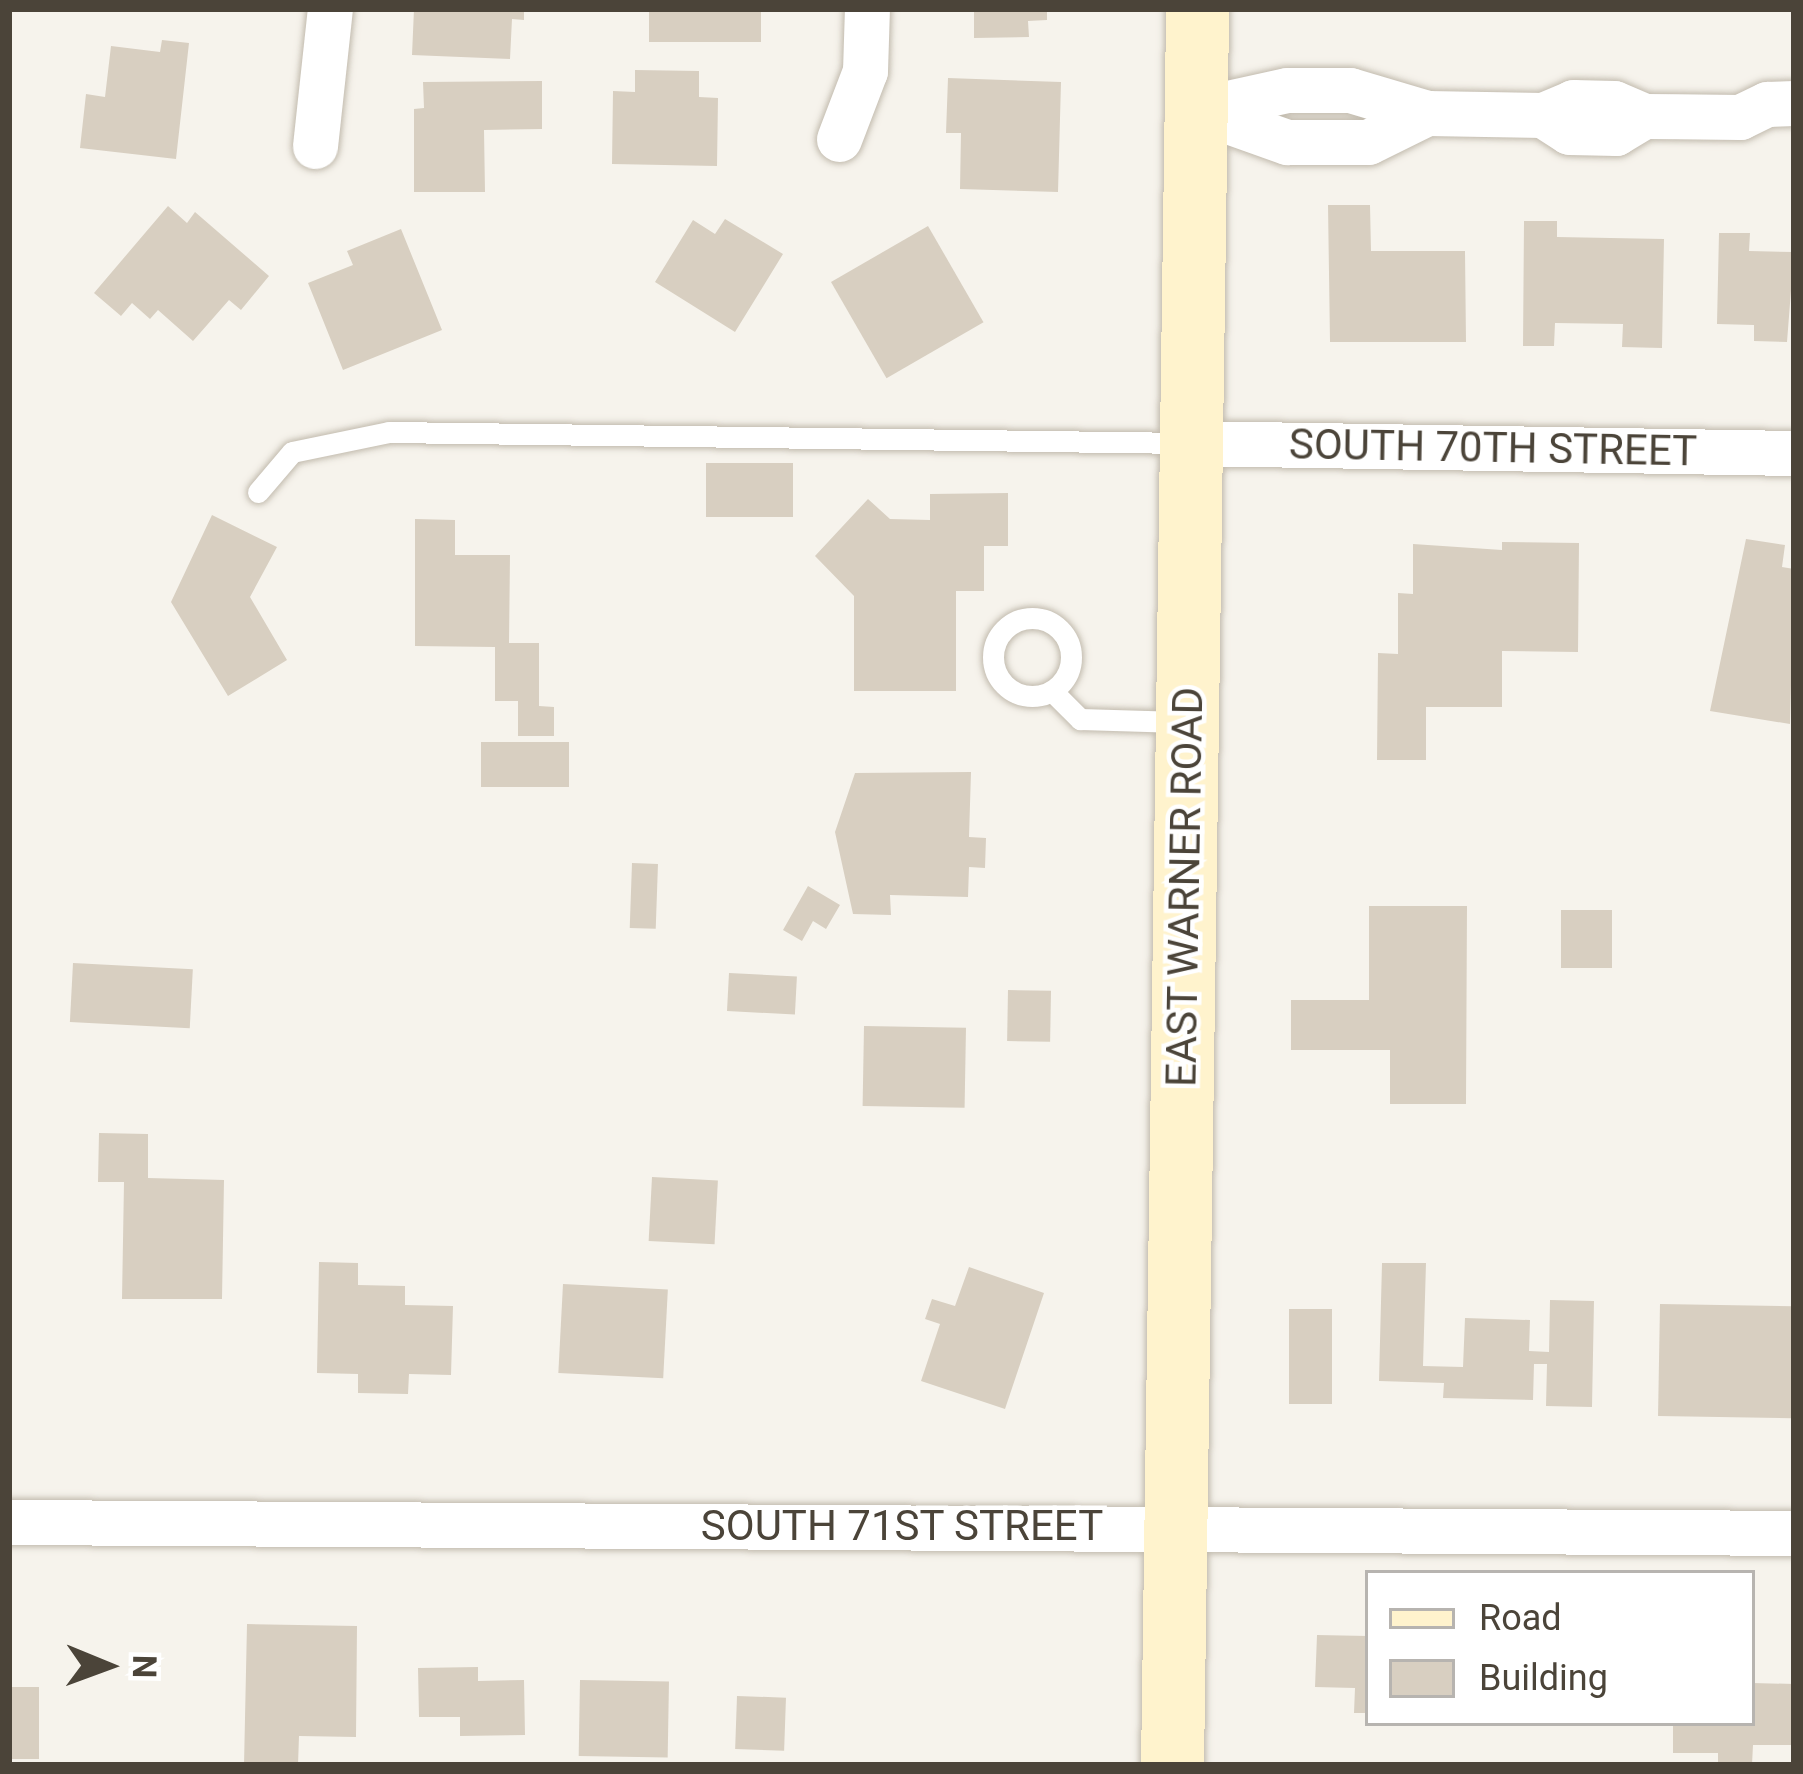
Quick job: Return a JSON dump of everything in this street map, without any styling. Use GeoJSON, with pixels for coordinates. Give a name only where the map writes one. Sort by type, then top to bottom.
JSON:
{"type":"FeatureCollection","features":[{"type":"Feature","properties":{"kind":"main road","name":"EAST WARNER ROAD"},"geometry":{"type":"LineString","coordinates":[[1172,1765],[1198,9]]}},
{"type":"Feature","properties":{"kind":"street"},"geometry":{"type":"LineString","coordinates":[[315,146],[331,9]]}},
{"type":"Feature","properties":{"kind":"street"},"geometry":{"type":"LineString","coordinates":[[839,139],[865,70],[867,9]]}},
{"type":"Feature","properties":{"kind":"street"},"geometry":{"type":"LineString","coordinates":[[1196,110],[1287,90],[1350,90],[1427,113],[1543,115],[1569,133],[1616,133],[1644,116],[1740,116],[1767,104],[1794,104]]}},
{"type":"Feature","properties":{"kind":"street"},"geometry":{"type":"LineString","coordinates":[[1196,110],[1287,142],[1368,142],[1427,113]]}},
{"type":"Feature","properties":{"kind":"street"},"geometry":{"type":"LineString","coordinates":[[1740,116],[1768,134],[1794,134]]}},
{"type":"Feature","properties":{"kind":"street","name":"SOUTH 70TH STREET"},"geometry":{"type":"LineString","coordinates":[[1191,443],[1794,453]]}},
{"type":"Feature","properties":{"kind":"street","name":"SOUTH 71ST STREET"},"geometry":{"type":"LineString","coordinates":[[9,1522],[1794,1533]]}},
{"type":"Feature","properties":{"kind":"lane"},"geometry":{"type":"LineString","coordinates":[[1349,142],[1350,90]]}},
{"type":"Feature","properties":{"kind":"lane"},"geometry":{"type":"LineString","coordinates":[[258,491],[292,452],[389,432],[1191,443]]}},
{"type":"Feature","properties":{"kind":"lane"},"geometry":{"type":"LineString","coordinates":[[1052,691],[1080,719],[1187,722]]}},
{"type":"Feature","properties":{"kind":"building"},"geometry":{"type":"Polygon","coordinates":[[[414,9],[524,9],[524,20],[512,19],[510,59],[412,55],[414,9]]]}},
{"type":"Feature","properties":{"kind":"building"},"geometry":{"type":"Polygon","coordinates":[[[649,9],[761,9],[761,42],[649,42],[649,9]]]}},
{"type":"Feature","properties":{"kind":"building"},"geometry":{"type":"Polygon","coordinates":[[[974,9],[1047,9],[1047,20],[1028,21],[1029,37],[974,38],[974,9]]]}},
{"type":"Feature","properties":{"kind":"building"},"geometry":{"type":"Polygon","coordinates":[[[162,40],[189,43],[176,159],[80,148],[86,94],[105,97],[111,46],[160,52],[162,40]]]}},
{"type":"Feature","properties":{"kind":"building"},"geometry":{"type":"Polygon","coordinates":[[[635,70],[699,71],[699,97],[718,98],[717,166],[612,164],[613,91],[635,92],[635,70]]]}},
{"type":"Feature","properties":{"kind":"building"},"geometry":{"type":"Polygon","coordinates":[[[948,78],[1061,82],[1058,192],[960,189],[961,133],[946,133],[948,78]]]}},
{"type":"Feature","properties":{"kind":"building"},"geometry":{"type":"Polygon","coordinates":[[[542,81],[542,129],[484,130],[485,192],[414,192],[414,109],[424,108],[423,82],[542,81]]]}},
{"type":"Feature","properties":{"kind":"building"},"geometry":{"type":"Polygon","coordinates":[[[1328,205],[1370,205],[1371,251],[1465,251],[1466,342],[1330,342],[1328,205]]]}},
{"type":"Feature","properties":{"kind":"building"},"geometry":{"type":"Polygon","coordinates":[[[168,206],[187,223],[195,212],[269,276],[241,310],[229,300],[193,341],[158,310],[150,319],[132,303],[121,316],[94,293],[168,206]]]}},
{"type":"Feature","properties":{"kind":"building"},"geometry":{"type":"Polygon","coordinates":[[[725,219],[783,254],[735,332],[655,282],[693,220],[715,234],[725,219]]]}},
{"type":"Feature","properties":{"kind":"building"},"geometry":{"type":"Polygon","coordinates":[[[1524,221],[1557,221],[1557,237],[1664,239],[1662,348],[1622,347],[1623,324],[1555,323],[1554,346],[1523,346],[1524,221]]]}},
{"type":"Feature","properties":{"kind":"building"},"geometry":{"type":"Polygon","coordinates":[[[928,226],[984,322],[887,378],[831,282],[928,226]]]}},
{"type":"Feature","properties":{"kind":"building"},"geometry":{"type":"Polygon","coordinates":[[[401,229],[442,330],[343,370],[308,283],[353,265],[347,251],[401,229]]]}},
{"type":"Feature","properties":{"kind":"building"},"geometry":{"type":"Polygon","coordinates":[[[1719,233],[1750,233],[1749,251],[1794,252],[1787,342],[1754,341],[1754,325],[1717,324],[1719,233]]]}},
{"type":"Feature","properties":{"kind":"building"},"geometry":{"type":"Polygon","coordinates":[[[706,463],[793,463],[793,517],[706,517],[706,463]]]}},
{"type":"Feature","properties":{"kind":"building"},"geometry":{"type":"Polygon","coordinates":[[[1008,493],[1008,546],[984,546],[984,591],[956,591],[956,691],[854,691],[854,596],[815,556],[868,499],[890,519],[930,520],[930,494],[1008,493]]]}},
{"type":"Feature","properties":{"kind":"building"},"geometry":{"type":"Polygon","coordinates":[[[212,515],[277,547],[250,597],[287,660],[228,696],[171,602],[212,515]]]}},
{"type":"Feature","properties":{"kind":"building"},"geometry":{"type":"Polygon","coordinates":[[[415,519],[455,520],[455,555],[510,555],[509,643],[539,643],[539,706],[554,707],[554,736],[518,736],[518,701],[495,701],[495,647],[415,646],[415,519]]]}},
{"type":"Feature","properties":{"kind":"building"},"geometry":{"type":"Polygon","coordinates":[[[1746,539],[1785,545],[1782,567],[1794,569],[1790,724],[1710,711],[1746,539]]]}},
{"type":"Feature","properties":{"kind":"building"},"geometry":{"type":"Polygon","coordinates":[[[1502,542],[1579,543],[1578,652],[1502,651],[1502,707],[1426,707],[1426,760],[1377,760],[1378,653],[1398,654],[1398,593],[1413,594],[1413,544],[1502,550],[1502,542]]]}},
{"type":"Feature","properties":{"kind":"building"},"geometry":{"type":"Polygon","coordinates":[[[481,742],[569,742],[569,787],[481,787],[481,742]]]}},
{"type":"Feature","properties":{"kind":"building"},"geometry":{"type":"Polygon","coordinates":[[[971,772],[969,837],[986,838],[985,868],[969,867],[968,897],[890,895],[891,915],[853,914],[835,832],[855,773],[971,772]]]}},
{"type":"Feature","properties":{"kind":"building"},"geometry":{"type":"Polygon","coordinates":[[[632,863],[658,864],[656,929],[630,928],[632,863]]]}},
{"type":"Feature","properties":{"kind":"building"},"geometry":{"type":"Polygon","coordinates":[[[808,886],[840,905],[826,929],[813,921],[802,941],[783,930],[808,886]]]}},
{"type":"Feature","properties":{"kind":"building"},"geometry":{"type":"Polygon","coordinates":[[[1369,906],[1467,906],[1466,1104],[1390,1104],[1390,1050],[1291,1050],[1291,1000],[1369,1000],[1369,906]]]}},
{"type":"Feature","properties":{"kind":"building"},"geometry":{"type":"Polygon","coordinates":[[[1561,910],[1612,910],[1612,968],[1561,968],[1561,910]]]}},
{"type":"Feature","properties":{"kind":"building"},"geometry":{"type":"Polygon","coordinates":[[[73,963],[193,969],[190,1028],[70,1022],[73,963]]]}},
{"type":"Feature","properties":{"kind":"building"},"geometry":{"type":"Polygon","coordinates":[[[729,973],[797,977],[795,1015],[727,1011],[729,973]]]}},
{"type":"Feature","properties":{"kind":"building"},"geometry":{"type":"Polygon","coordinates":[[[1008,990],[1051,991],[1050,1042],[1007,1041],[1008,990]]]}},
{"type":"Feature","properties":{"kind":"building"},"geometry":{"type":"Polygon","coordinates":[[[864,1026],[966,1028],[965,1108],[863,1106],[864,1026]]]}},
{"type":"Feature","properties":{"kind":"building"},"geometry":{"type":"Polygon","coordinates":[[[99,1133],[148,1134],[148,1178],[224,1180],[222,1299],[122,1299],[124,1182],[98,1182],[99,1133]]]}},
{"type":"Feature","properties":{"kind":"building"},"geometry":{"type":"Polygon","coordinates":[[[652,1177],[718,1180],[715,1244],[649,1241],[652,1177]]]}},
{"type":"Feature","properties":{"kind":"building"},"geometry":{"type":"Polygon","coordinates":[[[319,1262],[358,1263],[358,1285],[405,1286],[405,1305],[453,1306],[451,1375],[409,1374],[408,1394],[358,1393],[358,1374],[317,1373],[319,1262]]]}},
{"type":"Feature","properties":{"kind":"building"},"geometry":{"type":"Polygon","coordinates":[[[1382,1263],[1426,1263],[1423,1366],[1463,1367],[1465,1318],[1530,1320],[1529,1351],[1549,1352],[1550,1300],[1594,1301],[1592,1407],[1546,1406],[1547,1364],[1534,1364],[1533,1400],[1443,1398],[1444,1383],[1379,1381],[1382,1263]]]}},
{"type":"Feature","properties":{"kind":"building"},"geometry":{"type":"Polygon","coordinates":[[[969,1267],[1044,1293],[1005,1409],[921,1381],[940,1324],[925,1319],[932,1299],[955,1306],[969,1267]]]}},
{"type":"Feature","properties":{"kind":"building"},"geometry":{"type":"Polygon","coordinates":[[[563,1284],[668,1289],[663,1378],[558,1373],[563,1284]]]}},
{"type":"Feature","properties":{"kind":"building"},"geometry":{"type":"Polygon","coordinates":[[[1660,1304],[1794,1306],[1792,1418],[1658,1416],[1660,1304]]]}},
{"type":"Feature","properties":{"kind":"building"},"geometry":{"type":"Polygon","coordinates":[[[1289,1309],[1332,1309],[1332,1404],[1289,1404],[1289,1309]]]}},
{"type":"Feature","properties":{"kind":"building"},"geometry":{"type":"Polygon","coordinates":[[[247,1624],[357,1626],[356,1737],[299,1736],[298,1765],[244,1765],[247,1624]]]}},
{"type":"Feature","properties":{"kind":"building"},"geometry":{"type":"Polygon","coordinates":[[[1317,1635],[1365,1636],[1365,1713],[1354,1713],[1355,1688],[1315,1687],[1317,1635]]]}},
{"type":"Feature","properties":{"kind":"building"},"geometry":{"type":"Polygon","coordinates":[[[478,1667],[478,1681],[524,1680],[525,1735],[460,1736],[460,1717],[419,1717],[418,1668],[478,1667]]]}},
{"type":"Feature","properties":{"kind":"building"},"geometry":{"type":"Polygon","coordinates":[[[580,1680],[669,1682],[668,1758],[579,1756],[580,1680]]]}},
{"type":"Feature","properties":{"kind":"building"},"geometry":{"type":"Polygon","coordinates":[[[1755,1683],[1794,1684],[1794,1745],[1753,1745],[1752,1765],[1718,1765],[1718,1753],[1673,1753],[1673,1726],[1755,1726],[1755,1683]]]}},
{"type":"Feature","properties":{"kind":"building"},"geometry":{"type":"Polygon","coordinates":[[[9,1687],[39,1687],[39,1759],[9,1759],[9,1687]]]}},
{"type":"Feature","properties":{"kind":"building"},"geometry":{"type":"Polygon","coordinates":[[[737,1696],[786,1698],[784,1751],[735,1749],[737,1696]]]}}]}
